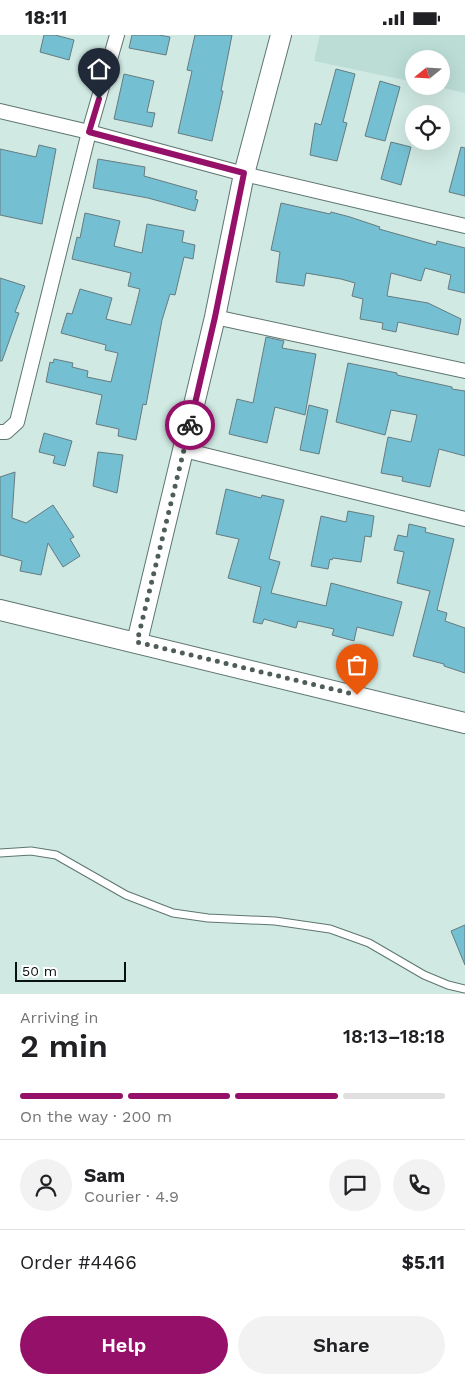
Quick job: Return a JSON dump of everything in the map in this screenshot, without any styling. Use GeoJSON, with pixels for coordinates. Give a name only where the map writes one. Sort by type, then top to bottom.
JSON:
{"type":"FeatureCollection","features":[{"type":"Feature","properties":{"kind":"street"},"geometry":{"type":"LineString","coordinates":[[0,432],[6,432],[17,422],[89,132],[117,35]]}},
{"type":"Feature","properties":{"kind":"street"},"geometry":{"type":"LineString","coordinates":[[137,642],[215,317],[244,173],[281,35]]}},
{"type":"Feature","properties":{"kind":"street"},"geometry":{"type":"LineString","coordinates":[[0,111],[89,132],[244,173],[465,226]]}},
{"type":"Feature","properties":{"kind":"street"},"geometry":{"type":"LineString","coordinates":[[215,317],[465,371]]}},
{"type":"Feature","properties":{"kind":"street"},"geometry":{"type":"LineString","coordinates":[[184,450],[465,519]]}},
{"type":"Feature","properties":{"kind":"street"},"geometry":{"type":"LineString","coordinates":[[0,609],[465,723]]}},
{"type":"Feature","properties":{"kind":"lane"},"geometry":{"type":"LineString","coordinates":[[0,853],[31,851],[56,855],[126,895],[173,913],[208,918],[275,921],[330,929],[370,943],[424,975],[448,985],[465,989]]}},
{"type":"Feature","properties":{"kind":"shaded area"},"geometry":{"type":"Polygon","coordinates":[[[320,35],[465,35],[465,93],[450,90],[450,50],[405,50],[405,80],[314,61],[320,35]]]}},
{"type":"Feature","properties":{"kind":"building"},"geometry":{"type":"Polygon","coordinates":[[[44,35],[55,35],[74,40],[69,60],[40,52],[44,35]]]}},
{"type":"Feature","properties":{"kind":"building"},"geometry":{"type":"Polygon","coordinates":[[[132,35],[170,37],[166,55],[129,48],[132,35]]]}},
{"type":"Feature","properties":{"kind":"building"},"geometry":{"type":"Polygon","coordinates":[[[195,35],[232,35],[221,91],[223,91],[212,141],[178,133],[192,71],[187,70],[195,35]]]}},
{"type":"Feature","properties":{"kind":"building"},"geometry":{"type":"Polygon","coordinates":[[[336,69],[355,74],[343,122],[347,123],[337,161],[310,155],[315,123],[321,125],[336,69]]]}},
{"type":"Feature","properties":{"kind":"building"},"geometry":{"type":"Polygon","coordinates":[[[124,74],[154,81],[147,112],[155,113],[152,127],[114,119],[124,74]]]}},
{"type":"Feature","properties":{"kind":"building"},"geometry":{"type":"Polygon","coordinates":[[[380,81],[400,87],[385,141],[365,136],[380,81]]]}},
{"type":"Feature","properties":{"kind":"building"},"geometry":{"type":"Polygon","coordinates":[[[391,142],[405,146],[405,150],[410,150],[401,185],[381,179],[391,142]]]}},
{"type":"Feature","properties":{"kind":"building"},"geometry":{"type":"Polygon","coordinates":[[[39,145],[56,149],[42,224],[0,215],[0,149],[36,157],[39,145]]]}},
{"type":"Feature","properties":{"kind":"building"},"geometry":{"type":"Polygon","coordinates":[[[461,147],[465,148],[465,196],[449,192],[461,147]]]}},
{"type":"Feature","properties":{"kind":"building"},"geometry":{"type":"Polygon","coordinates":[[[98,159],[145,167],[144,176],[197,191],[195,199],[198,200],[195,211],[148,198],[93,188],[98,159]]]}},
{"type":"Feature","properties":{"kind":"building"},"geometry":{"type":"Polygon","coordinates":[[[281,203],[350,217],[380,227],[379,229],[436,245],[437,241],[465,248],[465,293],[448,289],[451,275],[425,268],[421,281],[391,273],[387,296],[428,303],[461,319],[458,335],[398,322],[396,332],[382,329],[383,323],[360,319],[363,299],[352,296],[355,283],[306,273],[304,286],[276,282],[280,252],[271,250],[281,203]]]}},
{"type":"Feature","properties":{"kind":"building"},"geometry":{"type":"Polygon","coordinates":[[[85,213],[120,221],[114,246],[142,253],[147,224],[184,231],[182,242],[195,245],[193,259],[184,257],[175,295],[170,294],[162,320],[146,405],[143,404],[136,440],[118,436],[119,429],[96,424],[102,395],[46,382],[50,362],[53,363],[54,359],[73,363],[72,367],[88,371],[87,377],[111,382],[118,353],[105,350],[106,345],[61,333],[67,313],[72,314],[80,289],[112,298],[106,319],[131,325],[140,289],[128,286],[131,273],[72,259],[77,237],[80,238],[85,213]]]}},
{"type":"Feature","properties":{"kind":"building"},"geometry":{"type":"Polygon","coordinates":[[[0,278],[25,286],[15,312],[19,313],[2,361],[0,361],[0,278]]]}},
{"type":"Feature","properties":{"kind":"building"},"geometry":{"type":"Polygon","coordinates":[[[266,337],[284,341],[282,348],[316,354],[305,415],[275,407],[267,443],[229,434],[237,399],[253,403],[266,337]]]}},
{"type":"Feature","properties":{"kind":"building"},"geometry":{"type":"Polygon","coordinates":[[[348,363],[397,373],[397,375],[465,391],[465,456],[439,449],[430,487],[402,481],[403,477],[381,473],[388,437],[411,442],[417,415],[391,410],[385,435],[336,422],[348,363]]]}},
{"type":"Feature","properties":{"kind":"building"},"geometry":{"type":"Polygon","coordinates":[[[309,405],[328,410],[319,454],[300,450],[309,405]]]}},
{"type":"Feature","properties":{"kind":"building"},"geometry":{"type":"Polygon","coordinates":[[[44,433],[72,441],[65,466],[53,463],[55,456],[39,452],[44,433]]]}},
{"type":"Feature","properties":{"kind":"building"},"geometry":{"type":"Polygon","coordinates":[[[98,452],[123,455],[117,493],[93,486],[98,452]]]}},
{"type":"Feature","properties":{"kind":"building"},"geometry":{"type":"Polygon","coordinates":[[[15,472],[12,518],[26,523],[53,505],[74,537],[70,539],[80,556],[63,567],[48,543],[41,575],[20,571],[22,561],[0,555],[0,477],[15,472]]]}},
{"type":"Feature","properties":{"kind":"building"},"geometry":{"type":"Polygon","coordinates":[[[226,489],[261,498],[262,495],[284,500],[269,559],[280,562],[271,593],[326,606],[331,583],[402,602],[393,636],[357,627],[354,641],[332,635],[334,629],[298,621],[296,628],[264,619],[262,624],[253,622],[261,587],[228,578],[239,539],[216,534],[226,489]]]}},
{"type":"Feature","properties":{"kind":"building"},"geometry":{"type":"Polygon","coordinates":[[[348,511],[374,516],[371,537],[365,536],[361,562],[333,558],[332,560],[330,559],[328,569],[311,566],[321,516],[346,522],[348,511]]]}},
{"type":"Feature","properties":{"kind":"building"},"geometry":{"type":"Polygon","coordinates":[[[409,524],[426,528],[425,532],[454,539],[437,610],[447,613],[445,621],[465,628],[465,673],[444,666],[444,664],[413,656],[430,591],[397,583],[404,552],[394,550],[398,535],[407,537],[409,524]]]}},
{"type":"Feature","properties":{"kind":"building"},"geometry":{"type":"Polygon","coordinates":[[[465,925],[465,965],[451,931],[465,925]]]}},
{"type":"Feature","properties":{"kind":"way so far"},"geometry":{"type":"LineString","coordinates":[[190,425],[137,642],[357,695]]}},
{"type":"Feature","properties":{"kind":"route"},"geometry":{"type":"LineString","coordinates":[[99,99],[89,132],[244,173],[215,317],[190,425]]}}]}
